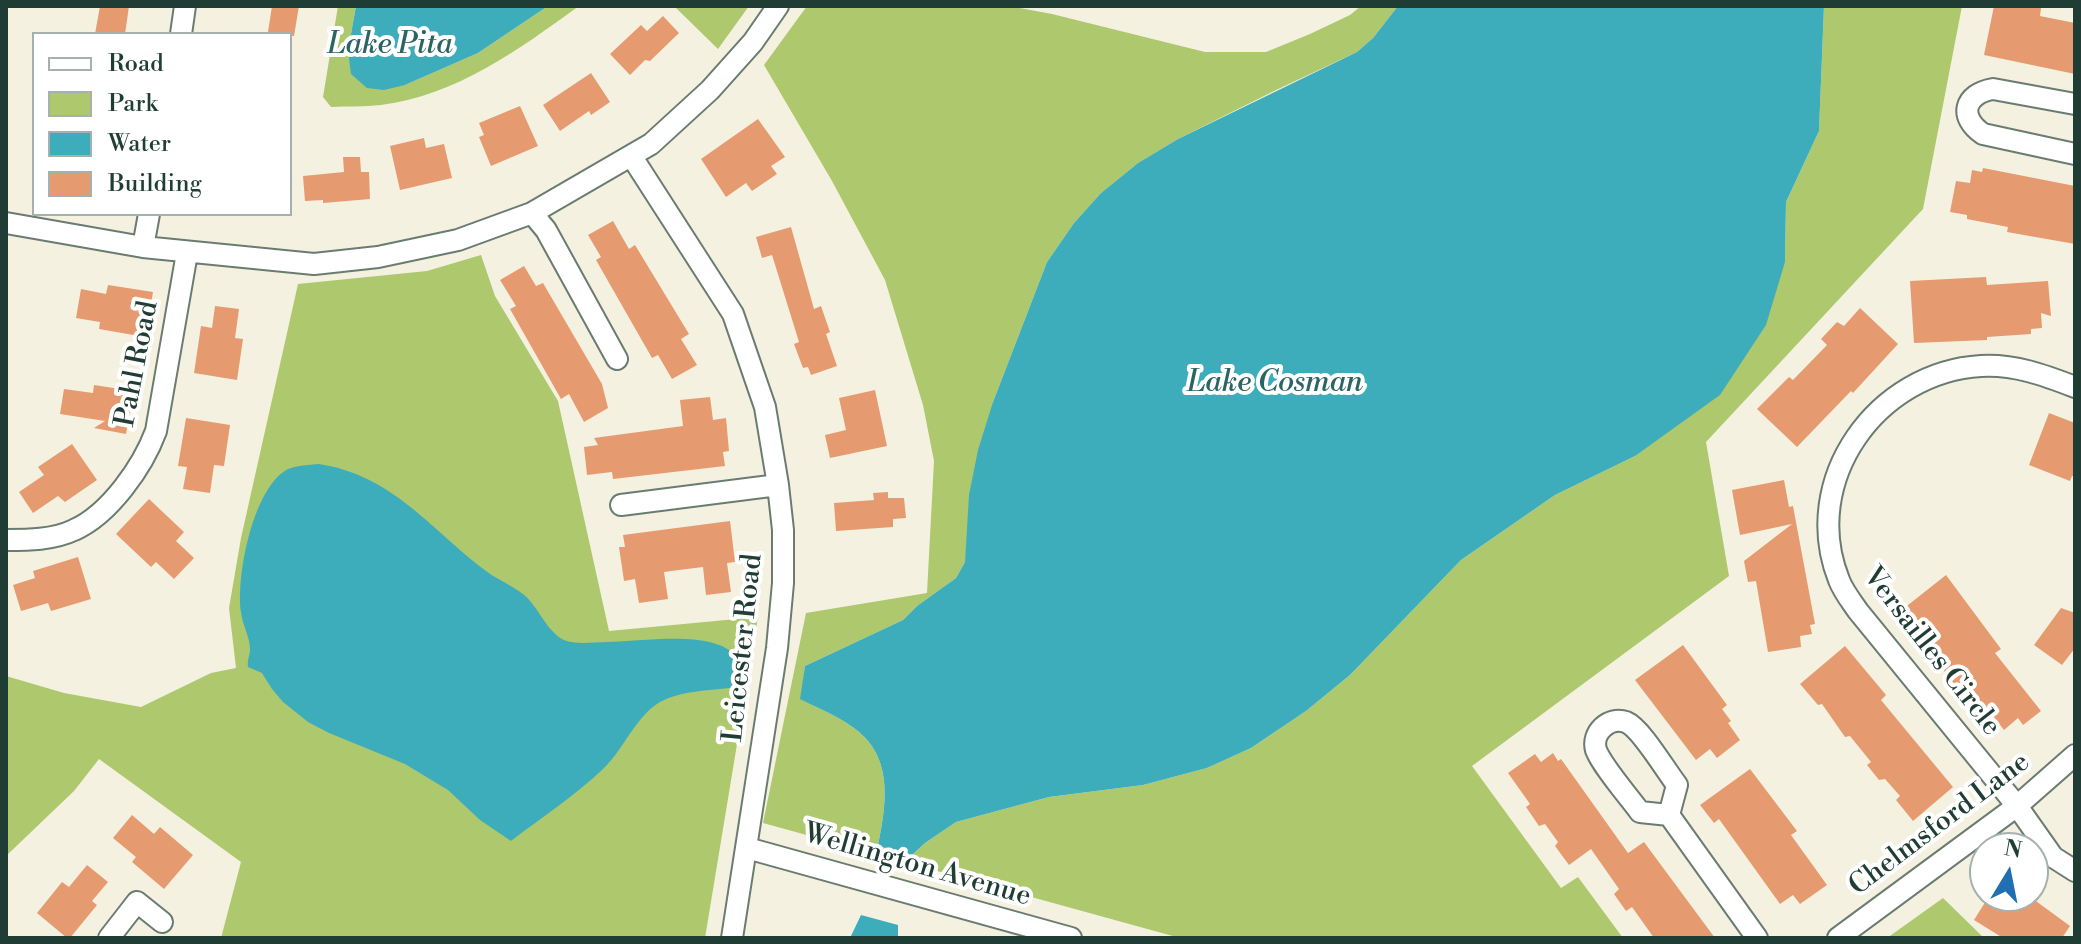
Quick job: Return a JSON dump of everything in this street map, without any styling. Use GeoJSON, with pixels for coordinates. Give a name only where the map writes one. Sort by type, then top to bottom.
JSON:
{"type":"FeatureCollection","features":[{"type":"Feature","properties":{"kind":"street"},"geometry":{"type":"LineString","coordinates":[[181,32],[185,6]]}},
{"type":"Feature","properties":{"kind":"street"},"geometry":{"type":"LineString","coordinates":[[6,223],[187,253],[314,264],[378,257],[458,240],[532,213],[651,144],[710,90],[753,42],[778,6]]}},
{"type":"Feature","properties":{"kind":"street"},"geometry":{"type":"LineString","coordinates":[[2075,104],[1993,89],[1981,91],[1973,97],[1967,118],[1983,134],[2075,154]]}},
{"type":"Feature","properties":{"kind":"street","name":"Leicester Road"},"geometry":{"type":"LineString","coordinates":[[632,157],[733,314],[765,407],[778,485],[783,530],[783,583],[777,648],[732,938]]}},
{"type":"Feature","properties":{"kind":"street"},"geometry":{"type":"LineString","coordinates":[[532,213],[546,230],[617,359]]}},
{"type":"Feature","properties":{"kind":"street"},"geometry":{"type":"LineString","coordinates":[[143,247],[149,216]]}},
{"type":"Feature","properties":{"kind":"street","name":"Pahl Road"},"geometry":{"type":"LineString","coordinates":[[6,540],[39,539],[75,530],[108,505],[147,455],[156,431],[187,253]]}},
{"type":"Feature","properties":{"kind":"street","name":"Versailles Circle"},"geometry":{"type":"LineString","coordinates":[[2075,387],[2043,375],[2003,366],[1962,368],[1923,381],[1888,402],[1859,432],[1839,468],[1829,508],[1828,528],[1839,580],[1858,611],[2017,806],[2053,857],[2075,871]]}},
{"type":"Feature","properties":{"kind":"street"},"geometry":{"type":"LineString","coordinates":[[621,505],[778,485]]}},
{"type":"Feature","properties":{"kind":"street"},"geometry":{"type":"LineString","coordinates":[[1669,815],[1677,785],[1634,726],[1620,721],[1606,725],[1596,737],[1597,753],[1640,812],[1669,815],[1757,938]]}},
{"type":"Feature","properties":{"kind":"street","name":"Chelmsford Lane"},"geometry":{"type":"LineString","coordinates":[[1838,938],[2017,806],[2075,755]]}},
{"type":"Feature","properties":{"kind":"street","name":"Wellington Avenue"},"geometry":{"type":"LineString","coordinates":[[747,848],[1071,938]]}},
{"type":"Feature","properties":{"kind":"street"},"geometry":{"type":"LineString","coordinates":[[109,938],[137,902],[162,922]]}},
{"type":"Feature","properties":{"kind":"green space"},"geometry":{"type":"Polygon","coordinates":[[[338,6],[356,6],[348,51],[405,85],[478,53],[548,6],[579,6],[510,54],[435,92],[381,105],[331,107],[323,97],[338,6]]]}},
{"type":"Feature","properties":{"kind":"green space"},"geometry":{"type":"Polygon","coordinates":[[[674,6],[749,6],[718,49],[674,6]]]}},
{"type":"Feature","properties":{"kind":"green space"},"geometry":{"type":"Polygon","coordinates":[[[807,6],[1009,6],[1205,52],[1266,52],[1350,15],[1361,6],[1398,6],[1373,38],[1357,52],[1178,139],[1138,163],[1101,193],[1074,223],[1047,262],[993,402],[965,562],[956,578],[903,620],[805,666],[801,699],[845,722],[865,737],[875,750],[881,765],[885,796],[878,846],[912,855],[956,822],[1049,797],[1143,785],[1207,768],[1251,748],[1306,711],[1350,675],[1461,560],[1555,495],[1635,456],[1785,262],[1786,202],[1819,131],[1824,6],[1962,6],[1923,209],[1706,442],[1729,576],[1472,766],[1561,888],[1578,877],[1623,938],[1180,938],[763,823],[806,613],[927,593],[934,461],[923,405],[885,280],[764,65],[807,6]]]}},
{"type":"Feature","properties":{"kind":"green space"},"geometry":{"type":"Polygon","coordinates":[[[481,255],[495,296],[558,401],[609,631],[758,617],[705,938],[221,938],[241,862],[99,759],[74,791],[6,856],[6,676],[64,693],[141,707],[211,673],[236,668],[229,608],[241,538],[298,284],[427,271],[481,255]]]}},
{"type":"Feature","properties":{"kind":"green space"},"geometry":{"type":"Polygon","coordinates":[[[1943,898],[1984,938],[1887,938],[1943,898]]]}},
{"type":"Feature","properties":{"kind":"water","name":"Lake Pita"},"geometry":{"type":"Polygon","coordinates":[[[356,6],[548,6],[478,53],[405,85],[384,90],[367,88],[351,74],[348,51],[356,6]]]}},
{"type":"Feature","properties":{"kind":"water","name":"Lake Cosman"},"geometry":{"type":"Polygon","coordinates":[[[1398,6],[1824,6],[1819,131],[1786,202],[1785,262],[1766,325],[1720,395],[1635,456],[1555,495],[1461,560],[1350,675],[1306,711],[1251,748],[1207,768],[1143,785],[1049,797],[956,822],[912,855],[878,846],[885,796],[881,765],[875,750],[851,726],[800,699],[805,666],[903,620],[956,578],[965,562],[969,495],[978,450],[993,402],[1047,262],[1074,223],[1101,193],[1138,163],[1178,139],[1357,52],[1373,38],[1398,6]]]}},
{"type":"Feature","properties":{"kind":"water"},"geometry":{"type":"Polygon","coordinates":[[[319,464],[367,479],[407,504],[482,568],[523,594],[552,631],[564,640],[585,643],[650,639],[710,642],[743,659],[739,687],[688,693],[669,698],[651,708],[604,768],[511,841],[480,820],[448,790],[405,764],[308,722],[283,702],[262,673],[248,667],[250,644],[240,596],[244,556],[256,513],[265,494],[288,469],[319,464]]]}},
{"type":"Feature","properties":{"kind":"water"},"geometry":{"type":"Polygon","coordinates":[[[861,915],[898,925],[898,938],[850,938],[861,915]]]}},
{"type":"Feature","properties":{"kind":"building"},"geometry":{"type":"Polygon","coordinates":[[[100,6],[129,6],[125,32],[95,32],[100,6]]]}},
{"type":"Feature","properties":{"kind":"building"},"geometry":{"type":"Polygon","coordinates":[[[272,6],[299,6],[294,36],[292,32],[268,32],[272,6]]]}},
{"type":"Feature","properties":{"kind":"building"},"geometry":{"type":"Polygon","coordinates":[[[1994,6],[2041,8],[2040,16],[2075,23],[2075,74],[1984,55],[1994,6]]]}},
{"type":"Feature","properties":{"kind":"building"},"geometry":{"type":"Polygon","coordinates":[[[663,16],[679,33],[630,75],[610,54],[641,25],[647,31],[663,16]]]}},
{"type":"Feature","properties":{"kind":"building"},"geometry":{"type":"Polygon","coordinates":[[[591,73],[610,102],[591,115],[589,111],[560,131],[543,105],[591,73]]]}},
{"type":"Feature","properties":{"kind":"building"},"geometry":{"type":"Polygon","coordinates":[[[520,106],[538,146],[491,166],[479,137],[484,135],[479,123],[520,106]]]}},
{"type":"Feature","properties":{"kind":"building"},"geometry":{"type":"Polygon","coordinates":[[[758,119],[785,157],[771,166],[777,174],[752,191],[746,183],[726,197],[701,159],[758,119]]]}},
{"type":"Feature","properties":{"kind":"building"},"geometry":{"type":"Polygon","coordinates":[[[424,138],[426,148],[444,144],[452,178],[400,190],[390,146],[424,138]]]}},
{"type":"Feature","properties":{"kind":"building"},"geometry":{"type":"Polygon","coordinates":[[[343,157],[360,157],[361,172],[369,172],[370,199],[323,203],[323,200],[305,201],[303,176],[344,172],[343,157]]]}},
{"type":"Feature","properties":{"kind":"building"},"geometry":{"type":"Polygon","coordinates":[[[1983,168],[2075,186],[2075,244],[2007,232],[2008,227],[1967,219],[1967,215],[1950,212],[1956,181],[1970,183],[1972,170],[1982,172],[1983,168]]]}},
{"type":"Feature","properties":{"kind":"building"},"geometry":{"type":"Polygon","coordinates":[[[613,221],[629,249],[635,245],[689,334],[681,339],[697,365],[672,379],[658,355],[652,358],[596,260],[601,257],[588,235],[613,221]]]}},
{"type":"Feature","properties":{"kind":"building"},"geometry":{"type":"Polygon","coordinates":[[[791,227],[814,309],[821,306],[830,332],[826,334],[837,366],[811,375],[808,367],[803,368],[794,344],[799,342],[772,255],[762,258],[756,237],[791,227]]]}},
{"type":"Feature","properties":{"kind":"building"},"geometry":{"type":"Polygon","coordinates":[[[524,266],[536,286],[543,283],[602,384],[608,408],[584,422],[569,394],[561,399],[510,309],[516,306],[500,280],[524,266]]]}},
{"type":"Feature","properties":{"kind":"building"},"geometry":{"type":"Polygon","coordinates":[[[1986,277],[1987,285],[2048,281],[2051,316],[2041,313],[2042,328],[2031,329],[2031,334],[1987,337],[1987,340],[1914,343],[1910,281],[1986,277]]]}},
{"type":"Feature","properties":{"kind":"building"},"geometry":{"type":"Polygon","coordinates":[[[108,285],[153,292],[145,337],[99,329],[100,322],[76,318],[81,289],[106,294],[108,285]]]}},
{"type":"Feature","properties":{"kind":"building"},"geometry":{"type":"Polygon","coordinates":[[[215,306],[239,309],[235,338],[243,339],[237,380],[194,373],[201,326],[212,328],[215,306]]]}},
{"type":"Feature","properties":{"kind":"building"},"geometry":{"type":"Polygon","coordinates":[[[1860,308],[1898,344],[1797,447],[1757,409],[1789,377],[1793,380],[1827,345],[1821,339],[1837,322],[1844,326],[1860,308]]]}},
{"type":"Feature","properties":{"kind":"building"},"geometry":{"type":"Polygon","coordinates":[[[94,385],[133,391],[126,434],[94,428],[105,421],[60,414],[64,389],[93,393],[94,385]]]}},
{"type":"Feature","properties":{"kind":"building"},"geometry":{"type":"Polygon","coordinates":[[[875,390],[887,446],[830,458],[825,435],[846,430],[839,398],[875,390]]]}},
{"type":"Feature","properties":{"kind":"building"},"geometry":{"type":"Polygon","coordinates":[[[710,397],[713,420],[726,418],[729,451],[723,452],[725,466],[613,479],[612,472],[587,475],[584,447],[598,445],[594,438],[683,426],[680,400],[710,397]]]}},
{"type":"Feature","properties":{"kind":"building"},"geometry":{"type":"Polygon","coordinates":[[[2049,413],[2075,423],[2075,477],[2072,476],[2070,481],[2029,465],[2049,413]]]}},
{"type":"Feature","properties":{"kind":"building"},"geometry":{"type":"Polygon","coordinates":[[[186,418],[230,425],[224,466],[214,465],[210,493],[183,489],[187,467],[178,466],[186,418]]]}},
{"type":"Feature","properties":{"kind":"building"},"geometry":{"type":"Polygon","coordinates":[[[72,444],[97,480],[65,502],[58,496],[33,513],[19,492],[44,475],[38,467],[72,444]]]}},
{"type":"Feature","properties":{"kind":"building"},"geometry":{"type":"Polygon","coordinates":[[[1784,480],[1789,507],[1793,506],[1815,624],[1810,625],[1812,634],[1800,636],[1801,647],[1768,652],[1756,581],[1748,582],[1744,561],[1792,524],[1740,535],[1732,490],[1784,480]]]}},
{"type":"Feature","properties":{"kind":"building"},"geometry":{"type":"Polygon","coordinates":[[[888,492],[888,498],[904,498],[906,518],[893,519],[893,527],[836,531],[834,503],[874,500],[873,493],[888,492]]]}},
{"type":"Feature","properties":{"kind":"building"},"geometry":{"type":"Polygon","coordinates":[[[149,499],[184,532],[176,541],[194,558],[174,579],[156,562],[151,567],[116,534],[149,499]]]}},
{"type":"Feature","properties":{"kind":"building"},"geometry":{"type":"Polygon","coordinates":[[[730,521],[735,562],[727,563],[731,592],[706,595],[703,567],[664,572],[668,599],[639,603],[635,579],[624,581],[619,547],[625,547],[623,535],[730,521]]]}},
{"type":"Feature","properties":{"kind":"building"},"geometry":{"type":"Polygon","coordinates":[[[78,557],[91,599],[51,611],[48,603],[21,611],[13,585],[35,578],[33,571],[78,557]]]}},
{"type":"Feature","properties":{"kind":"building"},"geometry":{"type":"Polygon","coordinates":[[[1946,575],[2001,649],[1995,653],[2041,711],[2023,725],[2018,718],[2004,730],[1984,704],[1980,707],[1961,682],[1956,686],[1898,613],[1946,575]]]}},
{"type":"Feature","properties":{"kind":"building"},"geometry":{"type":"Polygon","coordinates":[[[2061,608],[2075,613],[2075,648],[2062,665],[2034,645],[2061,608]]]}},
{"type":"Feature","properties":{"kind":"building"},"geometry":{"type":"Polygon","coordinates":[[[1683,645],[1727,705],[1722,709],[1740,740],[1717,758],[1710,749],[1696,760],[1635,680],[1683,645]]]}},
{"type":"Feature","properties":{"kind":"building"},"geometry":{"type":"Polygon","coordinates":[[[1845,646],[1886,695],[1881,700],[1953,787],[1913,821],[1896,800],[1900,796],[1885,779],[1879,780],[1867,765],[1871,762],[1850,736],[1845,737],[1822,704],[1818,705],[1800,684],[1845,646]]]}},
{"type":"Feature","properties":{"kind":"building"},"geometry":{"type":"Polygon","coordinates":[[[1553,753],[1558,761],[1561,759],[1628,853],[1644,842],[1715,938],[1654,938],[1632,907],[1626,911],[1614,894],[1619,889],[1591,849],[1569,865],[1555,846],[1558,842],[1545,824],[1539,826],[1526,807],[1530,804],[1508,773],[1535,754],[1541,762],[1553,753]]]}},
{"type":"Feature","properties":{"kind":"building"},"geometry":{"type":"Polygon","coordinates":[[[1750,769],[1797,831],[1791,835],[1827,885],[1800,904],[1793,895],[1780,904],[1719,819],[1714,823],[1700,805],[1750,769]]]}},
{"type":"Feature","properties":{"kind":"building"},"geometry":{"type":"Polygon","coordinates":[[[132,815],[154,834],[160,827],[193,855],[164,889],[132,862],[136,857],[113,838],[132,815]]]}},
{"type":"Feature","properties":{"kind":"building"},"geometry":{"type":"Polygon","coordinates":[[[87,865],[108,882],[92,901],[97,905],[67,938],[37,913],[62,882],[69,887],[87,865]]]}},
{"type":"Feature","properties":{"kind":"building"},"geometry":{"type":"Polygon","coordinates":[[[2049,911],[2070,926],[2062,938],[2003,938],[1974,920],[1979,912],[2049,911]]]}}]}
